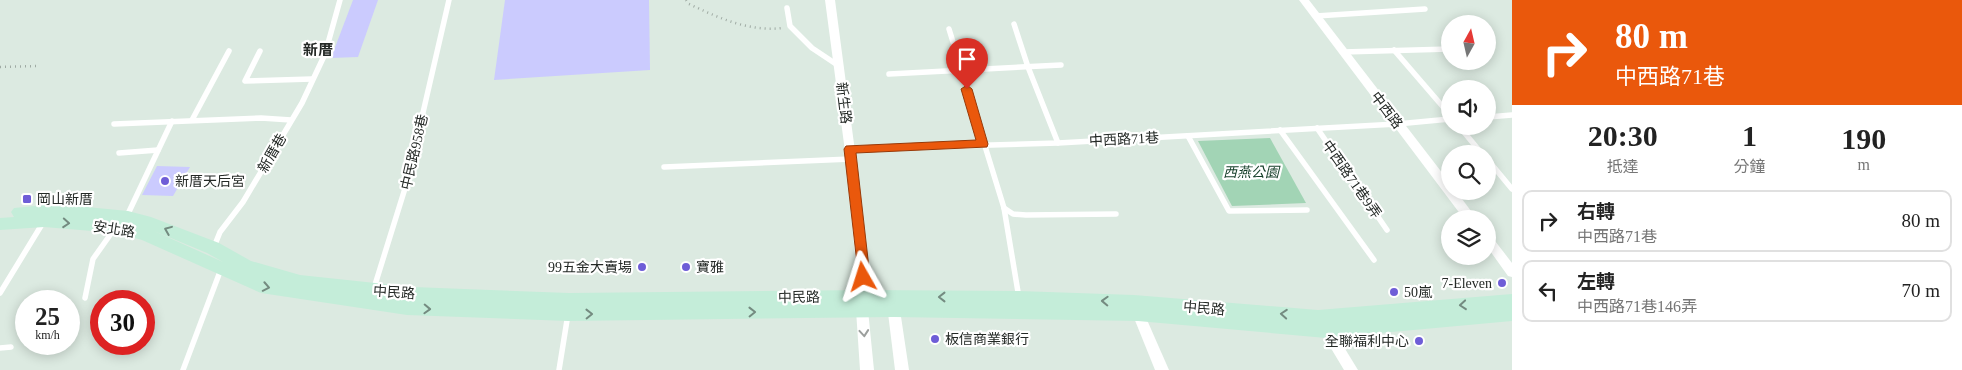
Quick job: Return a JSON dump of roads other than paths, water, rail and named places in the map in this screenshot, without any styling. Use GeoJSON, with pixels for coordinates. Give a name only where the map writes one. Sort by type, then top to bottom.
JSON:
{"type":"FeatureCollection","features":[{"type":"Feature","properties":{"kind":"main road","name":"安北路"},"geometry":{"type":"LineString","coordinates":[[0,214],[56,210],[122,222],[222,268]]}},
{"type":"Feature","properties":{"kind":"main road","name":"安北路"},"geometry":{"type":"LineString","coordinates":[[0,224],[44,221],[151,223],[213,248]]}},
{"type":"Feature","properties":{"kind":"main road","name":"中民路"},"geometry":{"type":"LineString","coordinates":[[213,248],[247,267],[300,282],[371,296],[407,308],[864,303],[1019,298],[1322,323],[1512,314]]}},
{"type":"Feature","properties":{"kind":"main road","name":"中民路"},"geometry":{"type":"LineString","coordinates":[[222,268],[261,286],[371,296]]}},
{"type":"Feature","properties":{"kind":"main road","name":"中民路"},"geometry":{"type":"LineString","coordinates":[[1322,323],[1512,301]]}},
{"type":"Feature","properties":{"kind":"main road","name":"中民路"},"geometry":{"type":"LineString","coordinates":[[864,303],[894,310],[1136,308]]}},
{"type":"Feature","properties":{"kind":"street","name":"新生路"},"geometry":{"type":"LineString","coordinates":[[830,0],[851,154],[864,303]]}},
{"type":"Feature","properties":{"kind":"street","name":"中西路"},"geometry":{"type":"LineString","coordinates":[[1304,0],[1464,210]]}},
{"type":"Feature","properties":{"kind":"street"},"geometry":{"type":"LineString","coordinates":[[1496,251],[1512,272]]}},
{"type":"Feature","properties":{"kind":"street"},"geometry":{"type":"LineString","coordinates":[[864,303],[867,370]]}},
{"type":"Feature","properties":{"kind":"street"},"geometry":{"type":"LineString","coordinates":[[1136,308],[1162,370]]}},
{"type":"Feature","properties":{"kind":"street"},"geometry":{"type":"LineString","coordinates":[[894,310],[902,370]]}},
{"type":"Feature","properties":{"kind":"street"},"geometry":{"type":"LineString","coordinates":[[1322,323],[1351,370]]}},
{"type":"Feature","properties":{"kind":"lane","name":"新厝巷"},"geometry":{"type":"LineString","coordinates":[[213,248],[220,232],[243,202],[302,103],[325,54],[340,0]]}},
{"type":"Feature","properties":{"kind":"lane","name":"中民路958巷"},"geometry":{"type":"LineString","coordinates":[[371,296],[385,258],[411,172],[430,78],[449,0]]}},
{"type":"Feature","properties":{"kind":"lane"},"geometry":{"type":"LineString","coordinates":[[787,8],[790,26],[812,48],[839,66]]}},
{"type":"Feature","properties":{"kind":"lane"},"geometry":{"type":"LineString","coordinates":[[1316,16],[1425,9]]}},
{"type":"Feature","properties":{"kind":"lane"},"geometry":{"type":"LineString","coordinates":[[1014,24],[1058,143]]}},
{"type":"Feature","properties":{"kind":"lane"},"geometry":{"type":"LineString","coordinates":[[949,29],[1004,208],[1019,298]]}},
{"type":"Feature","properties":{"kind":"lane"},"geometry":{"type":"LineString","coordinates":[[1343,52],[1441,49]]}},
{"type":"Feature","properties":{"kind":"lane"},"geometry":{"type":"LineString","coordinates":[[1394,50],[1441,106]]}},
{"type":"Feature","properties":{"kind":"lane"},"geometry":{"type":"LineString","coordinates":[[192,120],[229,51]]}},
{"type":"Feature","properties":{"kind":"lane"},"geometry":{"type":"LineString","coordinates":[[260,51],[245,81],[312,80]]}},
{"type":"Feature","properties":{"kind":"lane"},"geometry":{"type":"LineString","coordinates":[[889,74],[1061,65]]}},
{"type":"Feature","properties":{"kind":"lane"},"geometry":{"type":"LineString","coordinates":[[1496,116],[1512,115]]}},
{"type":"Feature","properties":{"kind":"lane"},"geometry":{"type":"LineString","coordinates":[[114,124],[261,118],[292,120]]}},
{"type":"Feature","properties":{"kind":"lane","name":"中西路71巷"},"geometry":{"type":"LineString","coordinates":[[664,167],[983,144],[1058,143],[1397,124],[1441,118]]}},
{"type":"Feature","properties":{"kind":"lane"},"geometry":{"type":"LineString","coordinates":[[84,298],[93,259],[122,222],[172,121]]}},
{"type":"Feature","properties":{"kind":"lane","name":"中西路71巷9弄"},"geometry":{"type":"LineString","coordinates":[[1316,128],[1387,230]]}},
{"type":"Feature","properties":{"kind":"lane"},"geometry":{"type":"LineString","coordinates":[[1280,130],[1374,260]]}},
{"type":"Feature","properties":{"kind":"lane"},"geometry":{"type":"LineString","coordinates":[[1466,135],[1475,145]]}},
{"type":"Feature","properties":{"kind":"lane"},"geometry":{"type":"LineString","coordinates":[[1188,136],[1229,211],[1307,210]]}},
{"type":"Feature","properties":{"kind":"lane"},"geometry":{"type":"LineString","coordinates":[[119,153],[158,150]]}},
{"type":"Feature","properties":{"kind":"lane"},"geometry":{"type":"LineString","coordinates":[[1496,170],[1512,190]]}},
{"type":"Feature","properties":{"kind":"lane"},"geometry":{"type":"LineString","coordinates":[[1004,208],[1013,214],[1026,215],[1116,214]]}},
{"type":"Feature","properties":{"kind":"lane"},"geometry":{"type":"LineString","coordinates":[[0,294],[44,221]]}},
{"type":"Feature","properties":{"kind":"lane"},"geometry":{"type":"LineString","coordinates":[[183,370],[222,268],[213,248]]}},
{"type":"Feature","properties":{"kind":"lane"},"geometry":{"type":"LineString","coordinates":[[559,370],[569,307]]}},
{"type":"Feature","properties":{"kind":"lane"},"geometry":{"type":"LineString","coordinates":[[0,348],[10,347]]}},
{"type":"Feature","properties":{"kind":"place","name":"新厝天后宮"},"geometry":{"type":"Point","coordinates":[165,181]}},
{"type":"Feature","properties":{"kind":"place","name":"岡山新厝"},"geometry":{"type":"Point","coordinates":[27,199]}},
{"type":"Feature","properties":{"kind":"place","name":"99五金大賣場"},"geometry":{"type":"Point","coordinates":[642,267]}},
{"type":"Feature","properties":{"kind":"place","name":"寶雅"},"geometry":{"type":"Point","coordinates":[686,267]}},
{"type":"Feature","properties":{"kind":"place","name":"7-Eleven"},"geometry":{"type":"Point","coordinates":[1502,283]}},
{"type":"Feature","properties":{"kind":"place","name":"50嵐"},"geometry":{"type":"Point","coordinates":[1394,292]}},
{"type":"Feature","properties":{"kind":"place","name":"板信商業銀行"},"geometry":{"type":"Point","coordinates":[935,339]}},
{"type":"Feature","properties":{"kind":"place","name":"全聯福利中心"},"geometry":{"type":"Point","coordinates":[1419,341]}},
{"type":"Feature","properties":{"kind":"district","name":"新厝"},"geometry":{"type":"Point","coordinates":[318,50]}},
{"type":"Feature","properties":{"kind":"park label","name":"西燕公園"},"geometry":{"type":"Point","coordinates":[1251,172]}}]}
